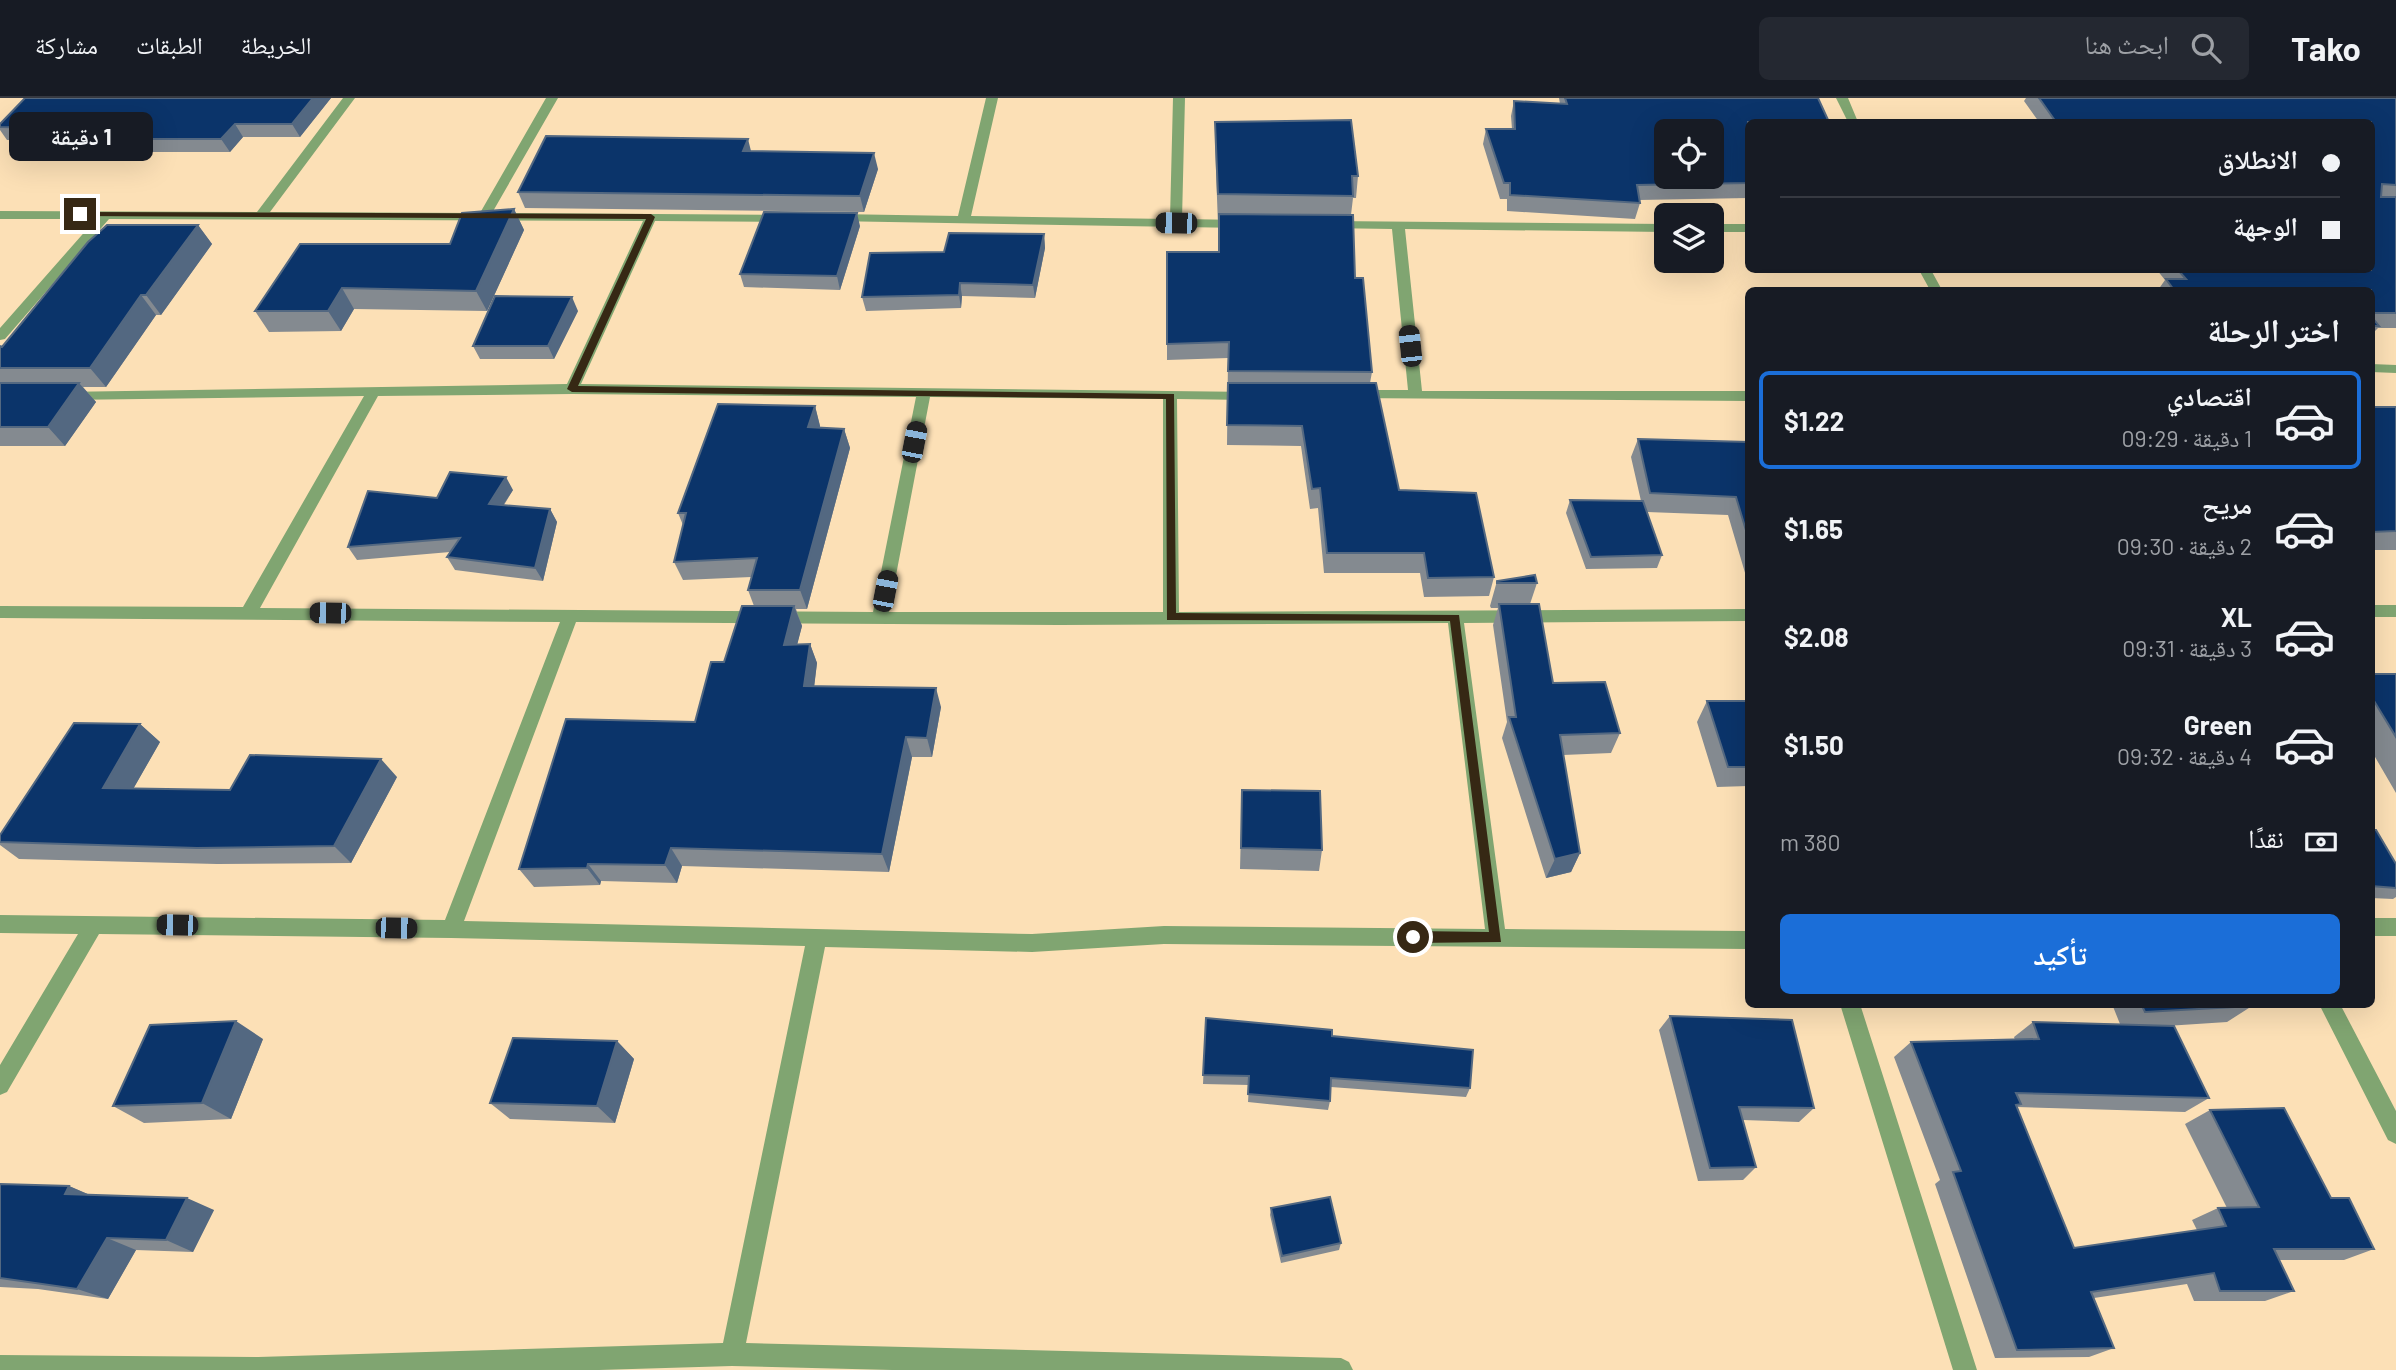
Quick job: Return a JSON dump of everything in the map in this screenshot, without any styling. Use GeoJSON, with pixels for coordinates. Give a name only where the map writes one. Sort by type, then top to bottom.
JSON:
{"type":"FeatureCollection","features":[{"type":"Feature","properties":{"kind":"street"},"geometry":{"type":"LineString","coordinates":[[262,214],[349,98]]}},
{"type":"Feature","properties":{"kind":"street"},"geometry":{"type":"LineString","coordinates":[[485,215],[552,98]]}},
{"type":"Feature","properties":{"kind":"street"},"geometry":{"type":"LineString","coordinates":[[964,219],[992,98]]}},
{"type":"Feature","properties":{"kind":"street"},"geometry":{"type":"LineString","coordinates":[[1176,223],[1179,98]]}},
{"type":"Feature","properties":{"kind":"street"},"geometry":{"type":"LineString","coordinates":[[1842,98],[1852,119]]}},
{"type":"Feature","properties":{"kind":"street"},"geometry":{"type":"LineString","coordinates":[[0,336],[107,214]]}},
{"type":"Feature","properties":{"kind":"street"},"geometry":{"type":"LineString","coordinates":[[0,215],[800,218]]}},
{"type":"Feature","properties":{"kind":"street"},"geometry":{"type":"LineString","coordinates":[[572,389],[651,217]]}},
{"type":"Feature","properties":{"kind":"street"},"geometry":{"type":"LineString","coordinates":[[828,218],[1259,224]]}},
{"type":"Feature","properties":{"kind":"street"},"geometry":{"type":"LineString","coordinates":[[1315,225],[1654,228]]}},
{"type":"Feature","properties":{"kind":"street"},"geometry":{"type":"LineString","coordinates":[[1398,226],[1415,394]]}},
{"type":"Feature","properties":{"kind":"street"},"geometry":{"type":"LineString","coordinates":[[1724,228],[1745,228]]}},
{"type":"Feature","properties":{"kind":"street"},"geometry":{"type":"LineString","coordinates":[[2375,369],[2396,369]]}},
{"type":"Feature","properties":{"kind":"street"},"geometry":{"type":"LineString","coordinates":[[55,395],[372,394],[572,389],[1266,395]]}},
{"type":"Feature","properties":{"kind":"street"},"geometry":{"type":"LineString","coordinates":[[880,616],[924,393]]}},
{"type":"Feature","properties":{"kind":"street"},"geometry":{"type":"LineString","coordinates":[[249,612],[372,394]]}},
{"type":"Feature","properties":{"kind":"street"},"geometry":{"type":"LineString","coordinates":[[1334,395],[1745,396]]}},
{"type":"Feature","properties":{"kind":"street"},"geometry":{"type":"LineString","coordinates":[[1170,396],[1171,617]]}},
{"type":"Feature","properties":{"kind":"street"},"geometry":{"type":"LineString","coordinates":[[2375,611],[2396,611]]}},
{"type":"Feature","properties":{"kind":"street"},"geometry":{"type":"LineString","coordinates":[[0,612],[1171,617],[1745,615]]}},
{"type":"Feature","properties":{"kind":"street"},"geometry":{"type":"LineString","coordinates":[[451,929],[570,615]]}},
{"type":"Feature","properties":{"kind":"street"},"geometry":{"type":"LineString","coordinates":[[1455,617],[1496,938]]}},
{"type":"Feature","properties":{"kind":"street"},"geometry":{"type":"LineString","coordinates":[[0,1085],[95,923]]}},
{"type":"Feature","properties":{"kind":"street"},"geometry":{"type":"LineString","coordinates":[[0,924],[451,929],[1032,943],[1164,935],[1745,940]]}},
{"type":"Feature","properties":{"kind":"street"},"geometry":{"type":"LineString","coordinates":[[2375,927],[2396,927]]}},
{"type":"Feature","properties":{"kind":"street"},"geometry":{"type":"LineString","coordinates":[[732,1354],[817,936]]}},
{"type":"Feature","properties":{"kind":"street"},"geometry":{"type":"LineString","coordinates":[[1851,1008],[1965,1370]]}},
{"type":"Feature","properties":{"kind":"street"},"geometry":{"type":"LineString","coordinates":[[2331,1008],[2396,1133]]}},
{"type":"Feature","properties":{"kind":"street"},"geometry":{"type":"LineString","coordinates":[[0,1367],[258,1369],[732,1354],[1342,1370]]}},
{"type":"Feature","properties":{"kind":"building"},"geometry":{"type":"Polygon","coordinates":[[[25,98],[313,98],[292,124],[235,124],[221,139],[89,139],[97,129],[0,127],[25,98]]]}},
{"type":"Feature","properties":{"kind":"building"},"geometry":{"type":"Polygon","coordinates":[[[1565,98],[1818,98],[1828,119],[1745,119],[1745,183],[1724,183],[1724,119],[1654,119],[1654,185],[1637,185],[1640,203],[1510,195],[1510,183],[1504,183],[1486,129],[1515,129],[1514,101],[1567,104],[1565,98]]]}},
{"type":"Feature","properties":{"kind":"building"},"geometry":{"type":"Polygon","coordinates":[[[2039,98],[2396,98],[2396,185],[2382,184],[2381,197],[2396,197],[2396,313],[2375,313],[2375,287],[2172,287],[2166,279],[2186,279],[2181,273],[2375,273],[2375,119],[2054,119],[2039,98]]]}},
{"type":"Feature","properties":{"kind":"building"},"geometry":{"type":"Polygon","coordinates":[[[1351,120],[1358,176],[1352,176],[1353,196],[1218,194],[1215,122],[1351,120]]]}},
{"type":"Feature","properties":{"kind":"building"},"geometry":{"type":"Polygon","coordinates":[[[546,136],[748,139],[743,151],[874,153],[860,196],[518,192],[546,136]]]}},
{"type":"Feature","properties":{"kind":"building"},"geometry":{"type":"Polygon","coordinates":[[[514,209],[476,291],[342,288],[328,311],[255,311],[300,244],[450,244],[462,213],[514,209]]]}},
{"type":"Feature","properties":{"kind":"building"},"geometry":{"type":"Polygon","coordinates":[[[764,212],[857,213],[837,276],[740,274],[764,212]]]}},
{"type":"Feature","properties":{"kind":"building"},"geometry":{"type":"Polygon","coordinates":[[[1219,214],[1353,215],[1355,278],[1363,278],[1372,372],[1228,371],[1229,342],[1167,344],[1167,252],[1219,252],[1219,214]]]}},
{"type":"Feature","properties":{"kind":"building"},"geometry":{"type":"Polygon","coordinates":[[[107,225],[198,225],[146,295],[141,295],[90,368],[0,368],[0,346],[2,347],[88,242],[107,225]]]}},
{"type":"Feature","properties":{"kind":"building"},"geometry":{"type":"Polygon","coordinates":[[[949,233],[1044,234],[1033,285],[960,283],[959,295],[862,297],[870,253],[944,252],[949,233]]]}},
{"type":"Feature","properties":{"kind":"building"},"geometry":{"type":"Polygon","coordinates":[[[495,296],[572,297],[548,346],[473,346],[495,296]]]}},
{"type":"Feature","properties":{"kind":"building"},"geometry":{"type":"Polygon","coordinates":[[[0,383],[79,383],[48,427],[0,427],[0,383]]]}},
{"type":"Feature","properties":{"kind":"building"},"geometry":{"type":"Polygon","coordinates":[[[1228,383],[1376,383],[1399,490],[1476,493],[1494,577],[1428,578],[1424,553],[1327,553],[1320,488],[1312,489],[1302,426],[1227,425],[1228,383]]]}},
{"type":"Feature","properties":{"kind":"building"},"geometry":{"type":"Polygon","coordinates":[[[718,404],[815,406],[808,427],[844,429],[800,590],[748,590],[757,558],[674,562],[686,513],[678,513],[718,404]]]}},
{"type":"Feature","properties":{"kind":"building"},"geometry":{"type":"Polygon","coordinates":[[[2375,407],[2396,407],[2396,531],[2375,532],[2375,407]]]}},
{"type":"Feature","properties":{"kind":"building"},"geometry":{"type":"Polygon","coordinates":[[[1638,439],[1745,442],[1745,527],[1736,497],[1650,493],[1638,439]]]}},
{"type":"Feature","properties":{"kind":"building"},"geometry":{"type":"Polygon","coordinates":[[[450,472],[506,477],[489,504],[550,509],[535,568],[447,557],[460,538],[348,547],[368,491],[437,498],[450,472]]]}},
{"type":"Feature","properties":{"kind":"building"},"geometry":{"type":"Polygon","coordinates":[[[1570,500],[1643,501],[1662,555],[1591,557],[1570,500]]]}},
{"type":"Feature","properties":{"kind":"building"},"geometry":{"type":"Polygon","coordinates":[[[1535,575],[1537,583],[1497,583],[1497,581],[1535,575]]]}},
{"type":"Feature","properties":{"kind":"building"},"geometry":{"type":"Polygon","coordinates":[[[1499,604],[1539,604],[1553,683],[1605,682],[1620,733],[1560,735],[1580,853],[1555,859],[1509,717],[1516,717],[1499,604]]]}},
{"type":"Feature","properties":{"kind":"building"},"geometry":{"type":"Polygon","coordinates":[[[742,606],[794,606],[784,645],[810,644],[804,686],[936,688],[927,738],[906,737],[882,854],[671,848],[665,865],[588,864],[587,868],[519,869],[566,719],[695,722],[711,662],[724,662],[742,606]]]}},
{"type":"Feature","properties":{"kind":"building"},"geometry":{"type":"Polygon","coordinates":[[[2375,674],[2396,674],[2396,737],[2375,703],[2375,674]]]}},
{"type":"Feature","properties":{"kind":"building"},"geometry":{"type":"Polygon","coordinates":[[[1707,701],[1745,701],[1745,767],[1728,767],[1707,701]]]}},
{"type":"Feature","properties":{"kind":"building"},"geometry":{"type":"Polygon","coordinates":[[[74,723],[140,724],[103,788],[230,790],[250,755],[381,759],[334,846],[197,848],[0,842],[0,835],[74,723]]]}},
{"type":"Feature","properties":{"kind":"building"},"geometry":{"type":"Polygon","coordinates":[[[1242,790],[1320,791],[1322,850],[1241,848],[1242,790]]]}},
{"type":"Feature","properties":{"kind":"building"},"geometry":{"type":"Polygon","coordinates":[[[2375,830],[2396,864],[2396,888],[2375,886],[2375,830]]]}},
{"type":"Feature","properties":{"kind":"building"},"geometry":{"type":"Polygon","coordinates":[[[2143,1008],[2216,1008],[2145,1012],[2143,1008]]]}},
{"type":"Feature","properties":{"kind":"building"},"geometry":{"type":"Polygon","coordinates":[[[1670,1016],[1792,1020],[1814,1108],[1739,1107],[1756,1167],[1710,1168],[1670,1016]]]}},
{"type":"Feature","properties":{"kind":"building"},"geometry":{"type":"Polygon","coordinates":[[[1206,1018],[1332,1030],[1332,1036],[1473,1050],[1470,1088],[1331,1078],[1330,1101],[1248,1094],[1249,1076],[1203,1075],[1206,1018]]]}},
{"type":"Feature","properties":{"kind":"building"},"geometry":{"type":"Polygon","coordinates":[[[236,1021],[202,1103],[113,1106],[150,1025],[236,1021]]]}},
{"type":"Feature","properties":{"kind":"building"},"geometry":{"type":"Polygon","coordinates":[[[2033,1022],[2174,1026],[2209,1098],[2016,1093],[2021,1104],[2016,1105],[2074,1248],[2226,1226],[2218,1208],[2259,1207],[2210,1110],[2284,1108],[2331,1198],[2349,1198],[2374,1249],[2274,1249],[2294,1291],[2220,1291],[2214,1273],[2091,1292],[2114,1348],[2017,1350],[1953,1172],[1961,1171],[1911,1042],[2039,1039],[2033,1022]]]}},
{"type":"Feature","properties":{"kind":"building"},"geometry":{"type":"Polygon","coordinates":[[[513,1038],[617,1041],[597,1106],[490,1103],[513,1038]]]}},
{"type":"Feature","properties":{"kind":"building"},"geometry":{"type":"Polygon","coordinates":[[[0,1184],[69,1186],[65,1194],[187,1198],[166,1240],[107,1238],[77,1289],[0,1278],[0,1184]]]}},
{"type":"Feature","properties":{"kind":"building"},"geometry":{"type":"Polygon","coordinates":[[[1330,1197],[1341,1243],[1282,1256],[1271,1208],[1330,1197]]]}},
{"type":"Feature","properties":{"kind":"route"},"geometry":{"type":"LineString","coordinates":[[80,214],[651,217],[572,389],[1170,396],[1171,617],[1455,617],[1496,938],[1413,937]]}}]}
